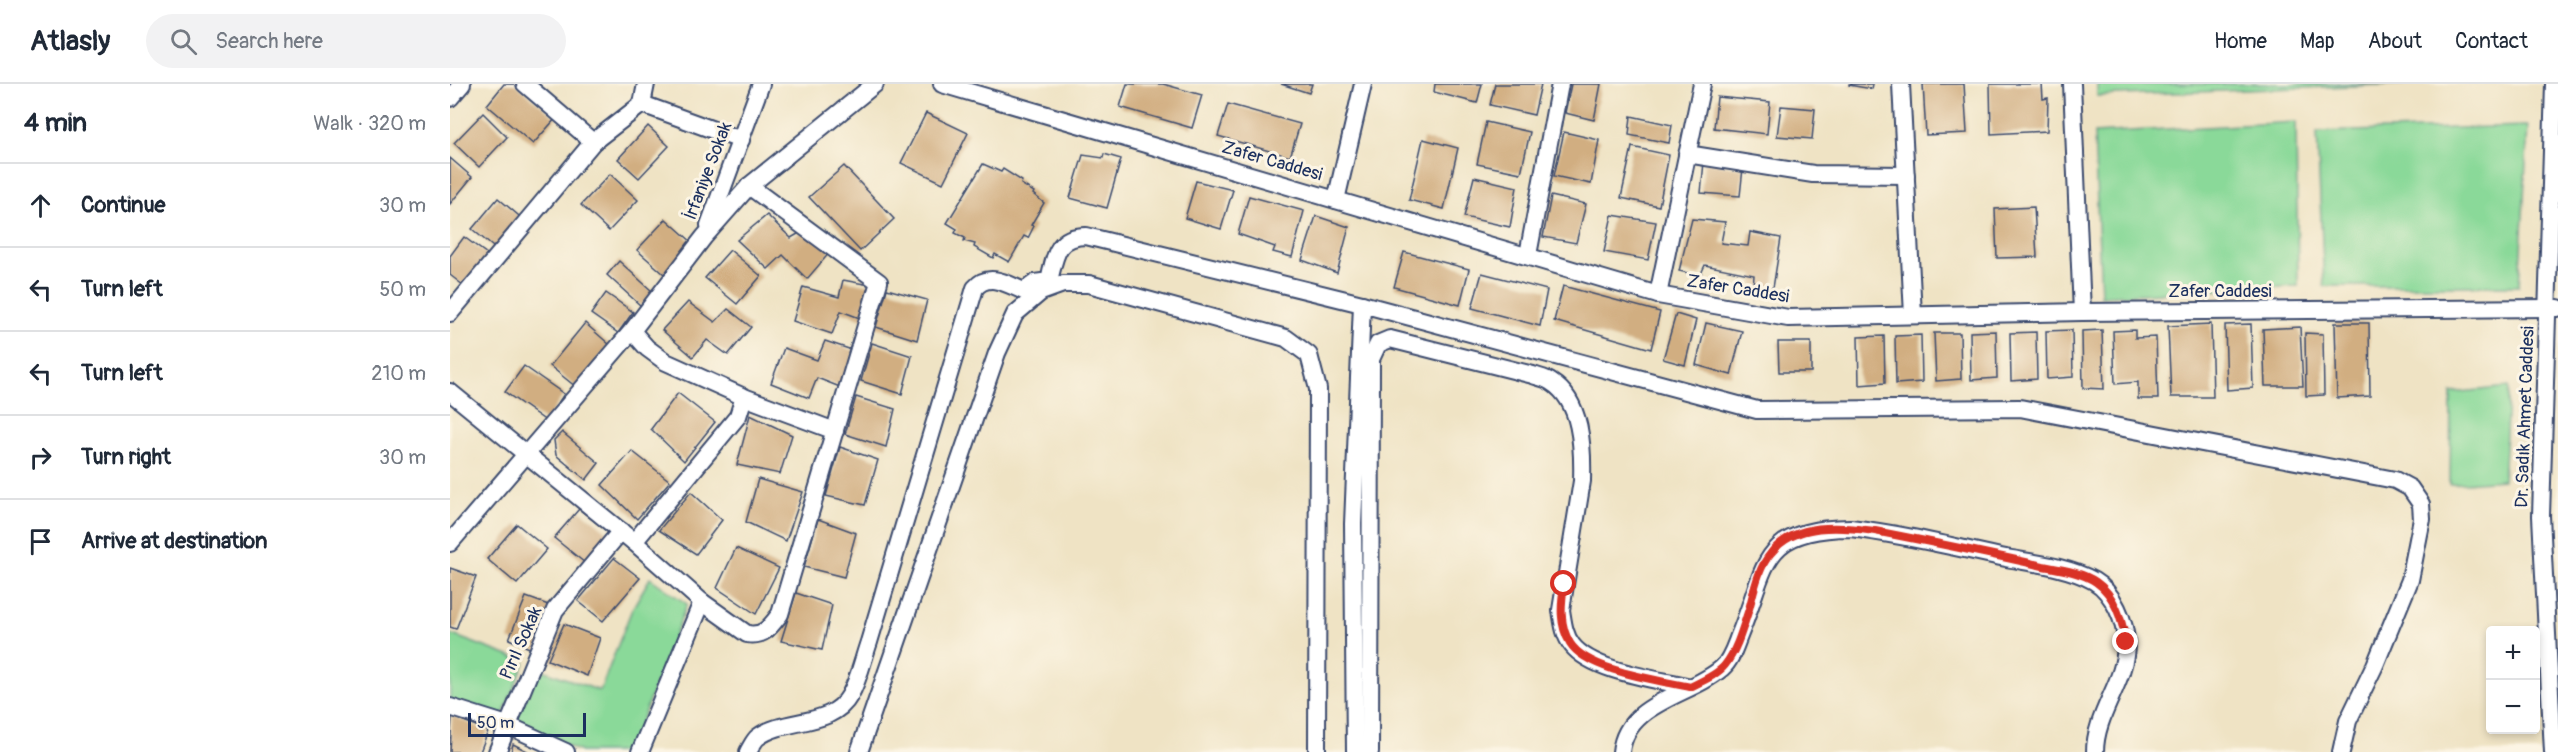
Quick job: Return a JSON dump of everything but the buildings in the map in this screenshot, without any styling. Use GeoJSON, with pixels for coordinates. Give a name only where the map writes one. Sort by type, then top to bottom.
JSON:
{"type":"FeatureCollection","features":[{"type":"Feature","properties":{"kind":"street"},"geometry":{"type":"LineString","coordinates":[[450,98],[462,84]]}},
{"type":"Feature","properties":{"kind":"street"},"geometry":{"type":"LineString","coordinates":[[525,84],[593,142]]}},
{"type":"Feature","properties":{"kind":"street"},"geometry":{"type":"LineString","coordinates":[[450,313],[593,142],[642,104],[646,84]]}},
{"type":"Feature","properties":{"kind":"street","name":"İrfaniye Sokak"},"geometry":{"type":"LineString","coordinates":[[704,237],[760,84]]}},
{"type":"Feature","properties":{"kind":"street"},"geometry":{"type":"LineString","coordinates":[[450,543],[632,331],[704,237],[748,186],[875,84]]}},
{"type":"Feature","properties":{"kind":"street","name":"Zafer Caddesi"},"geometry":{"type":"LineString","coordinates":[[942,84],[1658,295],[1788,318],[2082,312],[2553,308]]}},
{"type":"Feature","properties":{"kind":"street"},"geometry":{"type":"LineString","coordinates":[[1336,200],[1363,84]]}},
{"type":"Feature","properties":{"kind":"street"},"geometry":{"type":"LineString","coordinates":[[1528,255],[1560,84]]}},
{"type":"Feature","properties":{"kind":"street"},"geometry":{"type":"LineString","coordinates":[[1658,295],[1702,84]]}},
{"type":"Feature","properties":{"kind":"street"},"geometry":{"type":"LineString","coordinates":[[1901,84],[1913,315]]}},
{"type":"Feature","properties":{"kind":"street"},"geometry":{"type":"LineString","coordinates":[[2072,84],[2082,312]]}},
{"type":"Feature","properties":{"kind":"street","name":"Dr. Sadık Ahmet Caddesi"},"geometry":{"type":"LineString","coordinates":[[2553,752],[2541,516],[2553,308],[2554,84]]}},
{"type":"Feature","properties":{"kind":"street"},"geometry":{"type":"LineString","coordinates":[[642,104],[741,140]]}},
{"type":"Feature","properties":{"kind":"street"},"geometry":{"type":"LineString","coordinates":[[1687,154],[1813,174],[1906,175]]}},
{"type":"Feature","properties":{"kind":"street"},"geometry":{"type":"LineString","coordinates":[[450,392],[621,531],[702,602],[747,634],[755,636],[766,632],[780,614],[879,282],[748,186]]}},
{"type":"Feature","properties":{"kind":"street"},"geometry":{"type":"LineString","coordinates":[[748,752],[757,738],[778,726],[825,716],[839,708],[850,696],[870,642],[975,288],[981,281],[990,279],[1024,291],[1035,283],[1049,281],[1056,253],[1062,243],[1074,236],[1086,236],[1362,304],[1757,410],[2020,408],[2395,480],[2410,488],[2421,504],[2422,519],[2410,580],[2375,665],[2348,721],[2341,752]]}},
{"type":"Feature","properties":{"kind":"street"},"geometry":{"type":"LineString","coordinates":[[859,752],[997,353],[1015,314],[1041,292],[1063,284],[1089,284],[1286,338],[1309,355],[1318,389],[1317,752]]}},
{"type":"Feature","properties":{"kind":"street"},"geometry":{"type":"LineString","coordinates":[[1355,752],[1353,524],[1362,304]]}},
{"type":"Feature","properties":{"kind":"street"},"geometry":{"type":"LineString","coordinates":[[632,331],[647,348],[666,362],[744,397],[835,430]]}},
{"type":"Feature","properties":{"kind":"street"},"geometry":{"type":"LineString","coordinates":[[1370,752],[1371,359],[1378,344],[1390,339],[1533,375],[1551,382],[1565,395],[1575,414],[1583,460],[1582,481],[1561,610],[1563,627],[1571,644],[1580,654],[1594,662],[1690,687]]}},
{"type":"Feature","properties":{"kind":"street"},"geometry":{"type":"LineString","coordinates":[[634,542],[738,416],[744,397]]}},
{"type":"Feature","properties":{"kind":"street"},"geometry":{"type":"LineString","coordinates":[[1621,752],[1622,741],[1629,727],[1641,716],[1659,703],[1723,667],[1730,657],[1745,622],[1759,576],[1771,553],[1793,536],[1820,528],[1875,531],[2036,564],[2095,581],[2111,597],[2122,622],[2126,642],[2124,666],[2103,714],[2095,742],[2095,752]]}},
{"type":"Feature","properties":{"kind":"street","name":"Pırıl Sokak"},"geometry":{"type":"LineString","coordinates":[[497,752],[555,610],[621,531]]}},
{"type":"Feature","properties":{"kind":"street"},"geometry":{"type":"LineString","coordinates":[[640,752],[702,602]]}},
{"type":"Feature","properties":{"kind":"street"},"geometry":{"type":"LineString","coordinates":[[450,707],[507,726],[566,752]]}},
{"type":"Feature","properties":{"kind":"green space"},"geometry":{"type":"Polygon","coordinates":[[[2097,84],[2404,84],[2097,96],[2097,84]]]}},
{"type":"Feature","properties":{"kind":"green space"},"geometry":{"type":"Polygon","coordinates":[[[2296,122],[2298,286],[2101,296],[2094,133],[2296,122]]]}},
{"type":"Feature","properties":{"kind":"green space"},"geometry":{"type":"Polygon","coordinates":[[[2528,126],[2519,286],[2324,286],[2317,132],[2528,126]]]}},
{"type":"Feature","properties":{"kind":"green space"},"geometry":{"type":"Polygon","coordinates":[[[2509,387],[2503,480],[2450,484],[2451,393],[2509,387]]]}},
{"type":"Feature","properties":{"kind":"green space"},"geometry":{"type":"Polygon","coordinates":[[[650,578],[687,604],[629,752],[581,752],[514,723],[540,669],[600,691],[632,609],[650,578]]]}},
{"type":"Feature","properties":{"kind":"green space"},"geometry":{"type":"Polygon","coordinates":[[[450,634],[525,662],[501,719],[450,700],[450,634]]]}},
{"type":"Feature","properties":{"kind":"route"},"geometry":{"type":"LineString","coordinates":[[1564,584],[1561,610],[1563,627],[1571,644],[1580,654],[1617,670],[1690,687],[1723,667],[1730,657],[1745,622],[1759,576],[1771,553],[1793,536],[1820,528],[1875,531],[2025,562],[2095,581],[2111,597],[2122,622],[2126,642]]}}]}
